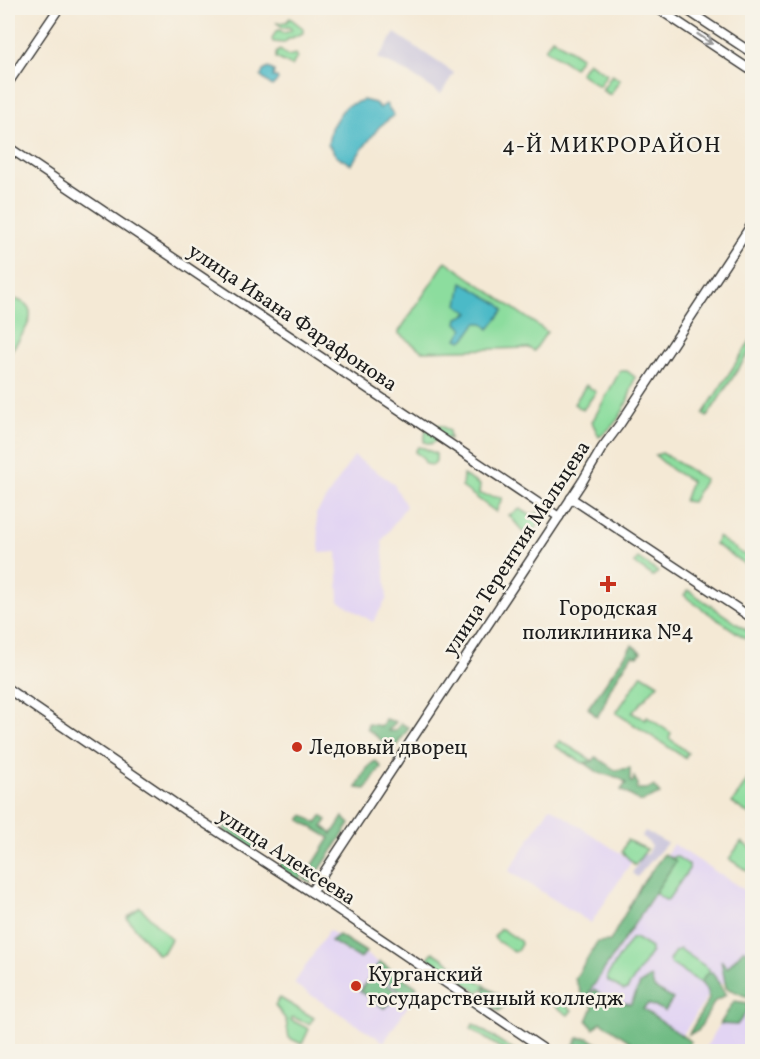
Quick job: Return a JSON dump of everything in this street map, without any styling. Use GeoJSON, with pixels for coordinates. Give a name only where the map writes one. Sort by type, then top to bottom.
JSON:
{"type":"FeatureCollection","features":[{"type":"Feature","properties":{"kind":"street"},"geometry":{"type":"LineString","coordinates":[[8,83],[59,8]]}},
{"type":"Feature","properties":{"kind":"street"},"geometry":{"type":"LineString","coordinates":[[657,8],[753,71]]}},
{"type":"Feature","properties":{"kind":"street"},"geometry":{"type":"LineString","coordinates":[[684,8],[753,53]]}},
{"type":"Feature","properties":{"kind":"street"},"geometry":{"type":"LineString","coordinates":[[729,56],[738,43]]}},
{"type":"Feature","properties":{"kind":"street","name":"улица Ивана Фарафонова"},"geometry":{"type":"LineString","coordinates":[[8,147],[559,518]]}},
{"type":"Feature","properties":{"kind":"street","name":"улица Терентия Мальцева"},"geometry":{"type":"LineString","coordinates":[[311,892],[559,518],[602,448],[753,224]]}},
{"type":"Feature","properties":{"kind":"street"},"geometry":{"type":"LineString","coordinates":[[571,498],[753,618]]}},
{"type":"Feature","properties":{"kind":"street","name":"улица Алексеева"},"geometry":{"type":"LineString","coordinates":[[8,689],[189,813],[311,892],[548,1052]]}},
{"type":"Feature","properties":{"kind":"shaded area"},"geometry":{"type":"Polygon","coordinates":[[[395,33],[454,73],[441,94],[407,72],[378,58],[395,33]]]}},
{"type":"Feature","properties":{"kind":"shaded area"},"geometry":{"type":"Polygon","coordinates":[[[354,456],[393,483],[406,506],[382,541],[387,598],[373,622],[339,601],[337,552],[320,553],[316,514],[354,456]]]}},
{"type":"Feature","properties":{"kind":"shaded area"},"geometry":{"type":"Polygon","coordinates":[[[550,807],[632,861],[591,923],[509,871],[550,807]]]}},
{"type":"Feature","properties":{"kind":"shaded area"},"geometry":{"type":"Polygon","coordinates":[[[645,831],[667,843],[637,877],[632,873],[638,864],[637,859],[642,853],[647,855],[651,845],[642,836],[645,831]]]}},
{"type":"Feature","properties":{"kind":"shaded area"},"geometry":{"type":"Polygon","coordinates":[[[673,844],[752,895],[752,975],[750,980],[716,984],[672,1051],[668,1051],[580,992],[673,844]]]}},
{"type":"Feature","properties":{"kind":"shaded area","name":"Курганский государственный колледж"},"geometry":{"type":"Polygon","coordinates":[[[329,930],[419,989],[384,1042],[294,984],[329,930]]]}},
{"type":"Feature","properties":{"kind":"shaded area"},"geometry":{"type":"Polygon","coordinates":[[[733,1003],[752,1005],[752,1051],[703,1052],[733,1003]]]}},
{"type":"Feature","properties":{"kind":"green space"},"geometry":{"type":"Polygon","coordinates":[[[290,18],[303,28],[303,33],[284,43],[273,42],[276,31],[280,30],[284,33],[291,31],[288,27],[284,28],[277,23],[286,22],[290,18]]]}},
{"type":"Feature","properties":{"kind":"green space"},"geometry":{"type":"Polygon","coordinates":[[[552,38],[581,57],[574,68],[545,49],[552,38]]]}},
{"type":"Feature","properties":{"kind":"green space"},"geometry":{"type":"Polygon","coordinates":[[[280,50],[288,56],[295,54],[297,57],[292,66],[276,58],[276,53],[280,50]]]}},
{"type":"Feature","properties":{"kind":"green space"},"geometry":{"type":"Polygon","coordinates":[[[588,62],[607,74],[599,86],[580,73],[588,62]]]}},
{"type":"Feature","properties":{"kind":"green space"},"geometry":{"type":"Polygon","coordinates":[[[612,75],[620,80],[610,95],[602,90],[612,75]]]}},
{"type":"Feature","properties":{"kind":"green space"},"geometry":{"type":"Polygon","coordinates":[[[446,261],[547,332],[534,351],[529,348],[422,351],[398,333],[446,261]]]}},
{"type":"Feature","properties":{"kind":"green space"},"geometry":{"type":"Polygon","coordinates":[[[14,299],[24,303],[29,309],[30,316],[24,333],[8,355],[8,300],[14,299]]]}},
{"type":"Feature","properties":{"kind":"green space"},"geometry":{"type":"Polygon","coordinates":[[[752,338],[752,348],[707,417],[703,414],[752,338]]]}},
{"type":"Feature","properties":{"kind":"green space"},"geometry":{"type":"Polygon","coordinates":[[[620,371],[627,371],[635,377],[630,395],[619,418],[599,437],[592,422],[620,371]]]}},
{"type":"Feature","properties":{"kind":"green space"},"geometry":{"type":"Polygon","coordinates":[[[586,385],[596,392],[583,410],[574,404],[586,385]]]}},
{"type":"Feature","properties":{"kind":"green space"},"geometry":{"type":"Polygon","coordinates":[[[433,424],[449,431],[450,439],[442,437],[431,444],[424,442],[426,429],[436,432],[433,424]]]}},
{"type":"Feature","properties":{"kind":"green space"},"geometry":{"type":"Polygon","coordinates":[[[418,447],[436,454],[436,461],[433,465],[426,464],[415,452],[418,447]]]}},
{"type":"Feature","properties":{"kind":"green space"},"geometry":{"type":"Polygon","coordinates":[[[662,453],[705,479],[692,502],[684,501],[691,481],[672,470],[655,455],[662,453]]]}},
{"type":"Feature","properties":{"kind":"green space"},"geometry":{"type":"Polygon","coordinates":[[[463,475],[480,485],[479,494],[502,498],[496,512],[462,487],[463,475]]]}},
{"type":"Feature","properties":{"kind":"green space"},"geometry":{"type":"Polygon","coordinates":[[[520,509],[530,515],[539,512],[541,522],[533,531],[524,533],[509,515],[520,509]]]}},
{"type":"Feature","properties":{"kind":"green space"},"geometry":{"type":"Polygon","coordinates":[[[718,537],[752,560],[752,569],[715,544],[718,537]]]}},
{"type":"Feature","properties":{"kind":"green space"},"geometry":{"type":"Polygon","coordinates":[[[638,558],[658,572],[653,576],[634,563],[638,558]]]}},
{"type":"Feature","properties":{"kind":"green space"},"geometry":{"type":"Polygon","coordinates":[[[688,590],[752,634],[752,643],[691,601],[684,595],[688,590]]]}},
{"type":"Feature","properties":{"kind":"green space"},"geometry":{"type":"Polygon","coordinates":[[[632,645],[641,652],[638,656],[632,655],[611,687],[597,717],[588,708],[632,645]]]}},
{"type":"Feature","properties":{"kind":"green space"},"geometry":{"type":"Polygon","coordinates":[[[642,674],[658,684],[632,713],[646,720],[647,717],[671,733],[669,738],[688,753],[685,758],[616,713],[642,674]]]}},
{"type":"Feature","properties":{"kind":"green space"},"geometry":{"type":"Polygon","coordinates":[[[385,719],[396,722],[388,731],[395,731],[401,723],[409,728],[396,746],[386,744],[367,729],[368,724],[382,726],[385,719]]]}},
{"type":"Feature","properties":{"kind":"green space"},"geometry":{"type":"Polygon","coordinates":[[[560,741],[593,761],[583,763],[555,746],[560,741]]]}},
{"type":"Feature","properties":{"kind":"green space"},"geometry":{"type":"Polygon","coordinates":[[[596,757],[615,770],[630,768],[630,782],[633,782],[634,777],[638,784],[637,789],[654,786],[660,794],[641,802],[621,790],[626,783],[620,778],[599,773],[585,763],[593,761],[596,757]]]}},
{"type":"Feature","properties":{"kind":"green space"},"geometry":{"type":"Polygon","coordinates":[[[376,761],[381,767],[366,789],[357,788],[367,769],[376,761]]]}},
{"type":"Feature","properties":{"kind":"green space"},"geometry":{"type":"Polygon","coordinates":[[[752,773],[752,816],[732,803],[752,773]]]}},
{"type":"Feature","properties":{"kind":"green space"},"geometry":{"type":"Polygon","coordinates":[[[304,815],[316,823],[321,816],[327,820],[323,826],[332,834],[343,817],[350,824],[311,883],[304,879],[330,838],[300,820],[304,815]]]}},
{"type":"Feature","properties":{"kind":"green space"},"geometry":{"type":"Polygon","coordinates":[[[226,825],[258,843],[252,851],[223,830],[226,825]]]}},
{"type":"Feature","properties":{"kind":"green space"},"geometry":{"type":"Polygon","coordinates":[[[627,840],[647,849],[635,865],[622,852],[627,840]]]}},
{"type":"Feature","properties":{"kind":"green space"},"geometry":{"type":"Polygon","coordinates":[[[741,842],[752,849],[752,874],[729,859],[741,842]]]}},
{"type":"Feature","properties":{"kind":"green space"},"geometry":{"type":"Polygon","coordinates":[[[664,854],[676,861],[584,1000],[575,979],[597,942],[610,941],[641,885],[664,854]]]}},
{"type":"Feature","properties":{"kind":"green space"},"geometry":{"type":"Polygon","coordinates":[[[676,856],[689,865],[689,869],[667,901],[653,892],[660,876],[676,856]]]}},
{"type":"Feature","properties":{"kind":"green space"},"geometry":{"type":"Polygon","coordinates":[[[282,861],[303,874],[298,882],[279,868],[282,861]]]}},
{"type":"Feature","properties":{"kind":"green space"},"geometry":{"type":"Polygon","coordinates":[[[140,907],[171,939],[163,953],[157,954],[127,918],[140,907]]]}},
{"type":"Feature","properties":{"kind":"green space"},"geometry":{"type":"Polygon","coordinates":[[[500,929],[520,941],[521,944],[517,951],[514,952],[496,940],[494,937],[500,929]]]}},
{"type":"Feature","properties":{"kind":"green space"},"geometry":{"type":"Polygon","coordinates":[[[339,935],[366,952],[360,959],[331,941],[339,935]]]}},
{"type":"Feature","properties":{"kind":"green space"},"geometry":{"type":"Polygon","coordinates":[[[635,938],[651,948],[651,953],[627,989],[623,990],[608,981],[607,976],[631,939],[635,938]]]}},
{"type":"Feature","properties":{"kind":"green space"},"geometry":{"type":"Polygon","coordinates":[[[680,949],[709,969],[710,974],[705,981],[701,983],[671,964],[669,960],[675,951],[680,949]]]}},
{"type":"Feature","properties":{"kind":"green space"},"geometry":{"type":"Polygon","coordinates":[[[744,949],[752,955],[750,998],[726,988],[721,960],[727,968],[744,949]]]}},
{"type":"Feature","properties":{"kind":"green space"},"geometry":{"type":"Polygon","coordinates":[[[433,952],[486,986],[478,992],[428,958],[433,952]]]}},
{"type":"Feature","properties":{"kind":"green space"},"geometry":{"type":"Polygon","coordinates":[[[380,962],[417,987],[412,994],[407,995],[386,980],[375,968],[380,962]]]}},
{"type":"Feature","properties":{"kind":"green space"},"geometry":{"type":"Polygon","coordinates":[[[712,972],[726,995],[715,1001],[698,1031],[689,1034],[709,999],[701,983],[705,975],[712,972]]]}},
{"type":"Feature","properties":{"kind":"green space"},"geometry":{"type":"Polygon","coordinates":[[[371,976],[399,993],[396,1000],[384,1008],[360,991],[371,976]]]}},
{"type":"Feature","properties":{"kind":"green space"},"geometry":{"type":"Polygon","coordinates":[[[651,977],[654,988],[673,999],[665,1011],[648,1004],[643,1009],[691,1042],[683,1051],[644,1051],[601,1022],[594,1029],[587,1021],[593,1007],[587,998],[594,990],[610,1001],[631,1004],[640,984],[651,977]]]}},
{"type":"Feature","properties":{"kind":"green space"},"geometry":{"type":"Polygon","coordinates":[[[486,987],[509,1001],[499,1011],[487,1004],[482,995],[486,987]]]}},
{"type":"Feature","properties":{"kind":"green space"},"geometry":{"type":"Polygon","coordinates":[[[550,995],[572,1010],[568,1015],[548,1001],[550,995]]]}},
{"type":"Feature","properties":{"kind":"green space"},"geometry":{"type":"Polygon","coordinates":[[[280,998],[314,1018],[309,1024],[292,1017],[291,1020],[309,1029],[302,1044],[289,1038],[286,1020],[275,1005],[280,998]]]}},
{"type":"Feature","properties":{"kind":"green space"},"geometry":{"type":"Polygon","coordinates":[[[734,1001],[748,1003],[747,1011],[737,1025],[720,1024],[734,1001]]]}},
{"type":"Feature","properties":{"kind":"green space"},"geometry":{"type":"Polygon","coordinates":[[[473,1024],[515,1051],[505,1051],[471,1029],[473,1024]]]}},
{"type":"Feature","properties":{"kind":"green space"},"geometry":{"type":"Polygon","coordinates":[[[578,1038],[589,1038],[604,1048],[601,1051],[570,1051],[578,1038]]]}},
{"type":"Feature","properties":{"kind":"water"},"geometry":{"type":"Polygon","coordinates":[[[268,68],[274,71],[273,77],[277,77],[278,80],[272,86],[261,77],[263,71],[268,68]]]}},
{"type":"Feature","properties":{"kind":"water"},"geometry":{"type":"Polygon","coordinates":[[[363,100],[375,103],[380,108],[386,104],[394,115],[379,127],[351,164],[337,157],[328,144],[331,128],[346,106],[363,100]]]}},
{"type":"Feature","properties":{"kind":"water"},"geometry":{"type":"Polygon","coordinates":[[[462,282],[499,304],[504,310],[489,329],[483,323],[476,323],[461,341],[457,339],[463,329],[457,323],[458,318],[469,313],[458,305],[462,282]]]}},
{"type":"Feature","properties":{"kind":"place","name":"Городская поликлиника №4"},"geometry":{"type":"Point","coordinates":[608,584]}},
{"type":"Feature","properties":{"kind":"place","name":"Ледовый дворец"},"geometry":{"type":"Point","coordinates":[297,747]}},
{"type":"Feature","properties":{"kind":"place","name":"Курганский государственный колледж"},"geometry":{"type":"Point","coordinates":[356,986]}},
{"type":"Feature","properties":{"kind":"district","name":"4-Й МИКРОРАЙОН"},"geometry":{"type":"Point","coordinates":[612,144]}}]}
